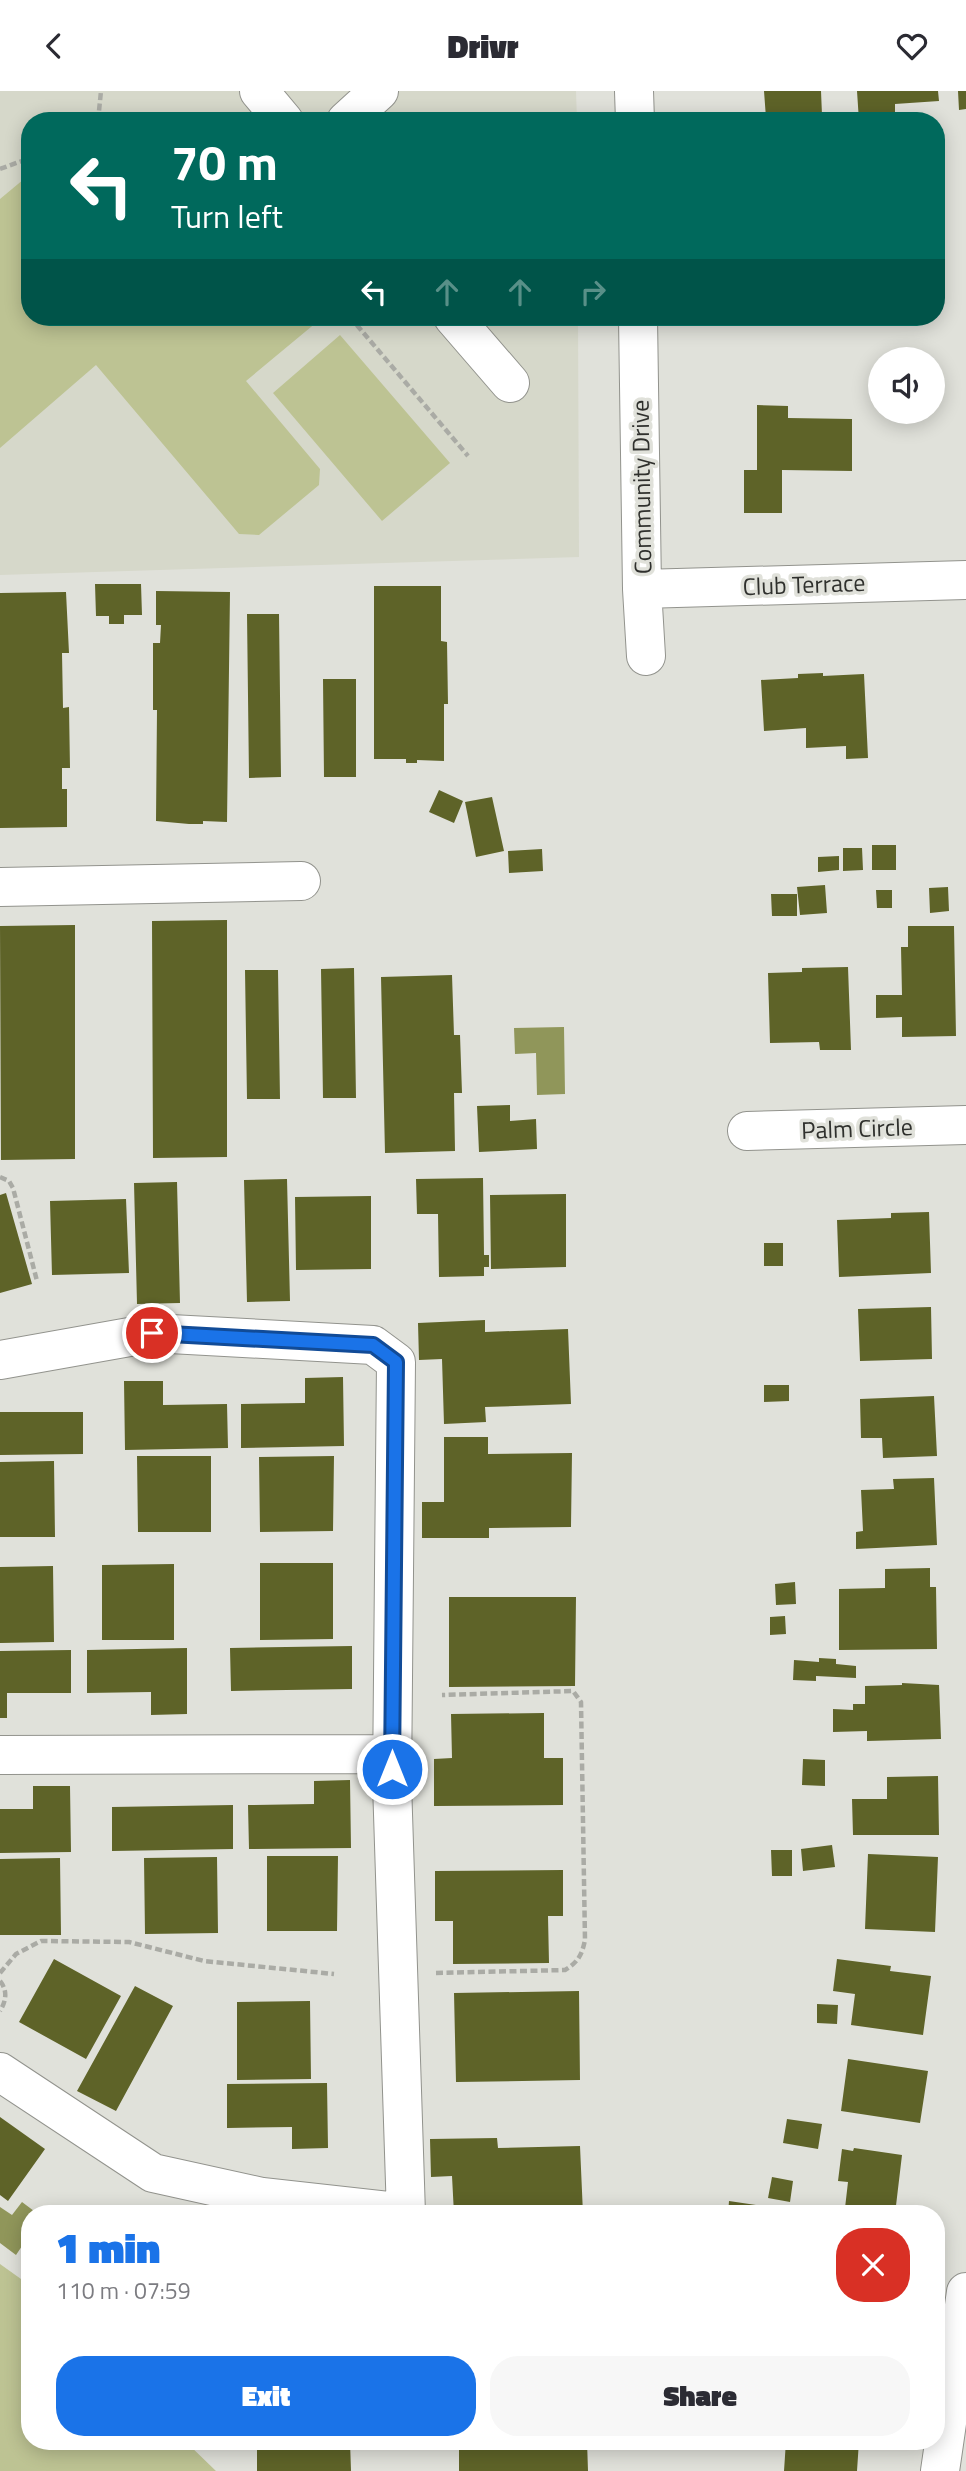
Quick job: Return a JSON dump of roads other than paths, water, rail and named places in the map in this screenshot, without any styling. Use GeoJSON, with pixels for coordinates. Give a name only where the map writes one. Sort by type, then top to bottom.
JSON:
{"type":"FeatureCollection","features":[{"type":"Feature","properties":{"kind":"street"},"geometry":{"type":"LineString","coordinates":[[259,91],[276,112]]}},
{"type":"Feature","properties":{"kind":"street"},"geometry":{"type":"LineString","coordinates":[[356,112],[379,91]]}},
{"type":"Feature","properties":{"kind":"street"},"geometry":{"type":"LineString","coordinates":[[634,91],[635,112]]}},
{"type":"Feature","properties":{"kind":"street"},"geometry":{"type":"LineString","coordinates":[[461,326],[510,383]]}},
{"type":"Feature","properties":{"kind":"street","name":"Community Drive"},"geometry":{"type":"LineString","coordinates":[[638,326],[642,589],[646,656]]}},
{"type":"Feature","properties":{"kind":"street","name":"Club Terrace"},"geometry":{"type":"LineString","coordinates":[[642,589],[966,580]]}},
{"type":"Feature","properties":{"kind":"street"},"geometry":{"type":"LineString","coordinates":[[0,887],[301,881]]}},
{"type":"Feature","properties":{"kind":"street","name":"Palm Circle"},"geometry":{"type":"LineString","coordinates":[[747,1131],[966,1125]]}},
{"type":"Feature","properties":{"kind":"street"},"geometry":{"type":"LineString","coordinates":[[0,1360],[152,1333],[373,1345],[396,1362],[392,1754],[406,2205]]}},
{"type":"Feature","properties":{"kind":"street"},"geometry":{"type":"LineString","coordinates":[[0,1755],[392,1754]]}},
{"type":"Feature","properties":{"kind":"street"},"geometry":{"type":"LineString","coordinates":[[0,2072],[153,2173],[262,2197],[334,2205]]}},
{"type":"Feature","properties":{"kind":"street"},"geometry":{"type":"LineString","coordinates":[[945,2437],[966,2293]]}},
{"type":"Feature","properties":{"kind":"street"},"geometry":{"type":"LineString","coordinates":[[940,2471],[943,2450]]}}]}
